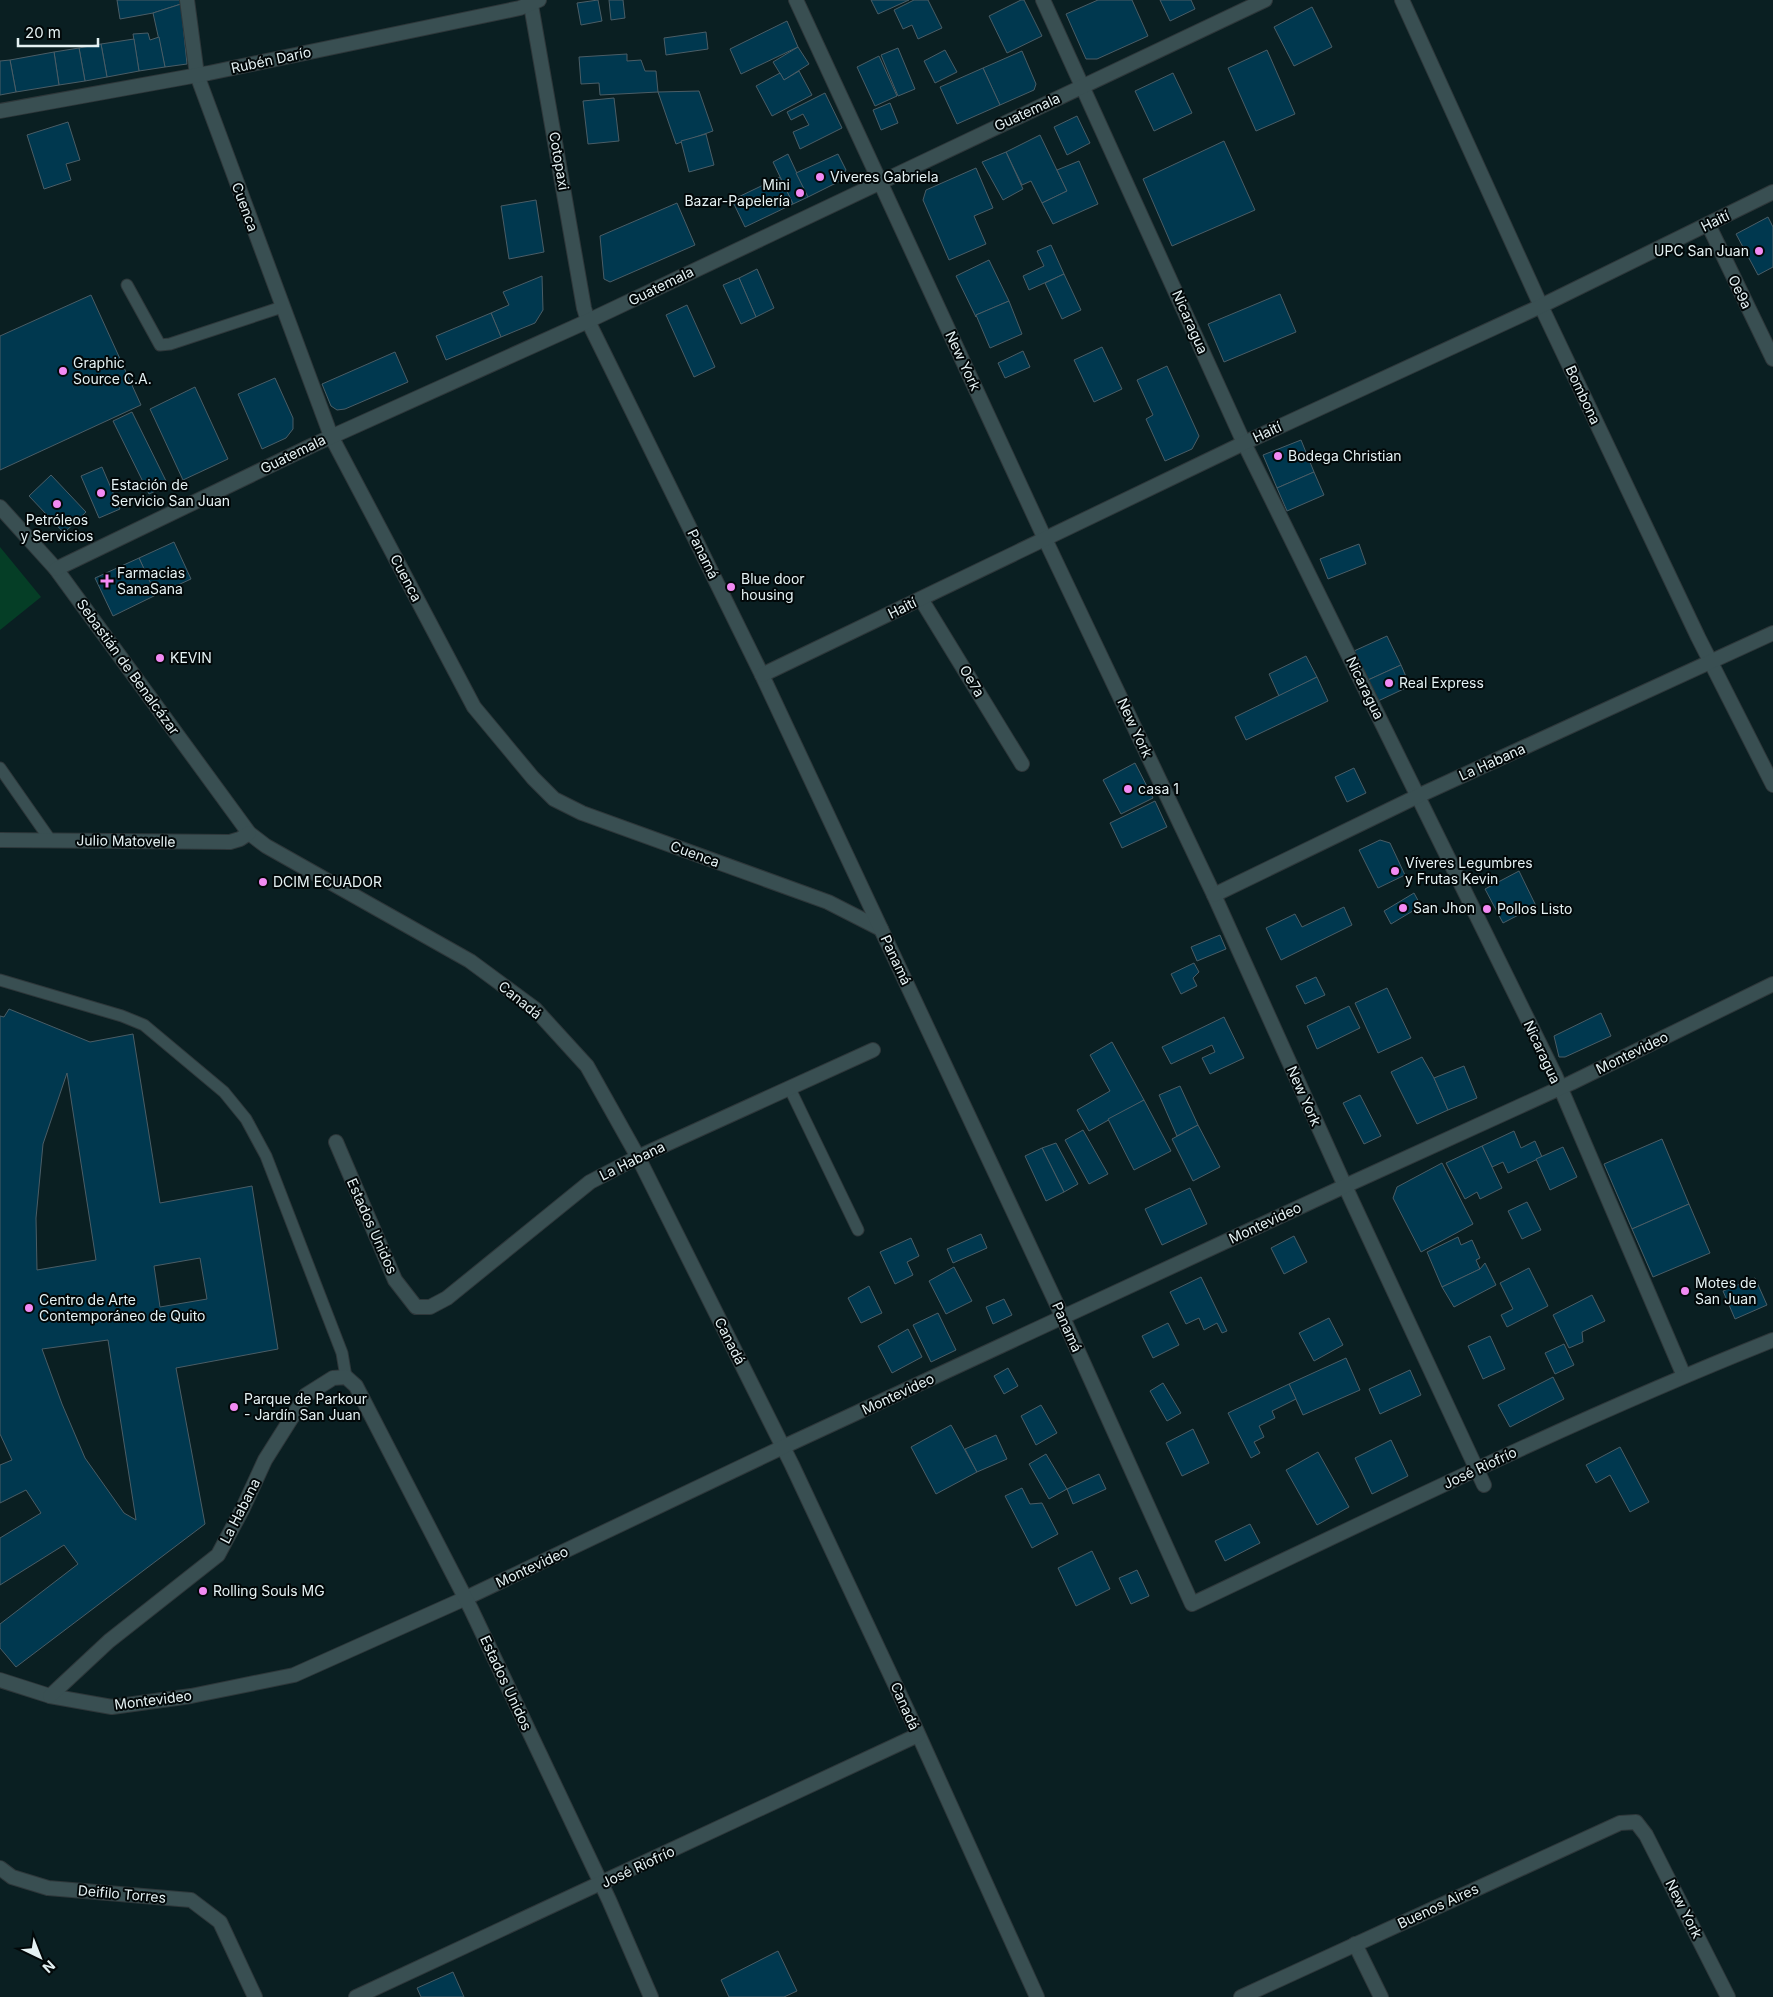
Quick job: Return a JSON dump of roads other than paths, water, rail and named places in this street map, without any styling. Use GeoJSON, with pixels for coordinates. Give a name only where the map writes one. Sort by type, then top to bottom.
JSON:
{"type":"FeatureCollection","features":[{"type":"Feature","properties":{"kind":"street","name":"Cuenca"},"geometry":{"type":"LineString","coordinates":[[187,0],[197,75],[331,436],[474,707],[533,778],[554,799],[582,813],[828,902],[881,929]]}},
{"type":"Feature","properties":{"kind":"street","name":"New York"},"geometry":{"type":"LineString","coordinates":[[796,0],[1045,539],[1214,896],[1345,1186],[1484,1485]]}},
{"type":"Feature","properties":{"kind":"street","name":"Nicaragua"},"geometry":{"type":"LineString","coordinates":[[1043,0],[1244,443],[1560,1088],[1684,1376]]}},
{"type":"Feature","properties":{"kind":"street","name":"Guatemala"},"geometry":{"type":"LineString","coordinates":[[56,569],[331,436],[588,321],[1265,0]]}},
{"type":"Feature","properties":{"kind":"street","name":"Bombona"},"geometry":{"type":"LineString","coordinates":[[1402,0],[1541,306],[1711,663],[1773,785]]}},
{"type":"Feature","properties":{"kind":"street","name":"Rubén Darío"},"geometry":{"type":"LineString","coordinates":[[0,111],[197,75],[533,2]]}},
{"type":"Feature","properties":{"kind":"street","name":"Cotopaxi"},"geometry":{"type":"LineString","coordinates":[[533,2],[584,308],[588,321]]}},
{"type":"Feature","properties":{"kind":"street","name":"Haití"},"geometry":{"type":"LineString","coordinates":[[762,675],[1244,443],[1541,306],[1773,192]]}},
{"type":"Feature","properties":{"kind":"street","name":"Oe9a"},"geometry":{"type":"LineString","coordinates":[[1708,224],[1773,359]]}},
{"type":"Feature","properties":{"kind":"street","name":"Panamá"},"geometry":{"type":"LineString","coordinates":[[588,321],[762,675],[1063,1318],[1192,1604]]}},
{"type":"Feature","properties":{"kind":"street","name":"Sebastián de Benalcázar"},"geometry":{"type":"LineString","coordinates":[[0,507],[56,569],[249,833]]}},
{"type":"Feature","properties":{"kind":"street","name":"Oe7a"},"geometry":{"type":"LineString","coordinates":[[921,599],[1022,764]]}},
{"type":"Feature","properties":{"kind":"street","name":"La Habana"},"geometry":{"type":"LineString","coordinates":[[1214,896],[1418,796],[1773,633]]}},
{"type":"Feature","properties":{"kind":"street","name":"Julio Matovelle"},"geometry":{"type":"LineString","coordinates":[[0,840],[230,842],[240,839],[249,833]]}},
{"type":"Feature","properties":{"kind":"street","name":"Canadá"},"geometry":{"type":"LineString","coordinates":[[249,833],[266,846],[470,961],[536,1009],[587,1066],[638,1157],[783,1447],[918,1735],[1037,1997]]}},
{"type":"Feature","properties":{"kind":"street","name":"Montevideo"},"geometry":{"type":"LineString","coordinates":[[0,1680],[50,1696],[112,1707],[191,1696],[294,1675],[466,1598],[783,1447],[1560,1088],[1773,984]]}},
{"type":"Feature","properties":{"kind":"street","name":"La Habana"},"geometry":{"type":"LineString","coordinates":[[416,1307],[430,1307],[447,1298],[590,1182],[638,1157],[873,1050]]}},
{"type":"Feature","properties":{"kind":"street","name":"Estados Unidos"},"geometry":{"type":"LineString","coordinates":[[336,1142],[356,1193],[395,1280],[416,1307]]}},
{"type":"Feature","properties":{"kind":"street","name":"José Riofrío"},"geometry":{"type":"LineString","coordinates":[[1192,1604],[1477,1469],[1684,1376],[1773,1340]]}},
{"type":"Feature","properties":{"kind":"street","name":"La Habana"},"geometry":{"type":"LineString","coordinates":[[50,1696],[109,1641],[218,1555],[243,1508],[265,1460],[306,1395],[333,1378],[346,1377]]}},
{"type":"Feature","properties":{"kind":"street","name":"Estados Unidos"},"geometry":{"type":"LineString","coordinates":[[346,1377],[356,1386],[466,1598],[601,1884],[651,1997]]}},
{"type":"Feature","properties":{"kind":"street","name":"José Riofrío"},"geometry":{"type":"LineString","coordinates":[[356,1997],[918,1735]]}},
{"type":"Feature","properties":{"kind":"street","name":"New York"},"geometry":{"type":"LineString","coordinates":[[1636,1822],[1646,1835],[1728,1997]]}},
{"type":"Feature","properties":{"kind":"street","name":"Buenos Aires"},"geometry":{"type":"LineString","coordinates":[[1241,1997],[1620,1823],[1636,1822]]}},
{"type":"Feature","properties":{"kind":"street","name":"Deifilo Torres"},"geometry":{"type":"LineString","coordinates":[[0,1868],[12,1877],[48,1888],[190,1900],[220,1922],[255,1997]]}},
{"type":"Feature","properties":{"kind":"street"},"geometry":{"type":"LineString","coordinates":[[1355,1944],[1381,1997]]}},
{"type":"Feature","properties":{"kind":"lane"},"geometry":{"type":"LineString","coordinates":[[127,285],[160,345],[170,344],[282,307]]}},
{"type":"Feature","properties":{"kind":"lane"},"geometry":{"type":"LineString","coordinates":[[0,768],[51,841]]}},
{"type":"Feature","properties":{"kind":"lane"},"geometry":{"type":"LineString","coordinates":[[0,980],[122,1016],[144,1025],[224,1092],[246,1119],[266,1156],[342,1353],[346,1377]]}},
{"type":"Feature","properties":{"kind":"lane"},"geometry":{"type":"LineString","coordinates":[[790,1089],[858,1230]]}},
{"type":"Feature","properties":{"kind":"place","name":"Viveres Gabriela"},"geometry":{"type":"Point","coordinates":[820,177]}},
{"type":"Feature","properties":{"kind":"place","name":"Mini Bazar-Papelería"},"geometry":{"type":"Point","coordinates":[800,193]}},
{"type":"Feature","properties":{"kind":"place","name":"UPC San Juan"},"geometry":{"type":"Point","coordinates":[1759,251]}},
{"type":"Feature","properties":{"kind":"place","name":"Graphic Source C.A."},"geometry":{"type":"Point","coordinates":[63,371]}},
{"type":"Feature","properties":{"kind":"place","name":"Bodega Christian"},"geometry":{"type":"Point","coordinates":[1278,456]}},
{"type":"Feature","properties":{"kind":"place","name":"Estación de Servicio San Juan"},"geometry":{"type":"Point","coordinates":[101,493]}},
{"type":"Feature","properties":{"kind":"place","name":"Petróleos y Servicios"},"geometry":{"type":"Point","coordinates":[57,504]}},
{"type":"Feature","properties":{"kind":"place","name":"Farmacias SanaSana"},"geometry":{"type":"Point","coordinates":[107,581]}},
{"type":"Feature","properties":{"kind":"place","name":"Blue door housing"},"geometry":{"type":"Point","coordinates":[731,587]}},
{"type":"Feature","properties":{"kind":"place","name":"KEVIN"},"geometry":{"type":"Point","coordinates":[160,658]}},
{"type":"Feature","properties":{"kind":"place","name":"Real Express"},"geometry":{"type":"Point","coordinates":[1389,683]}},
{"type":"Feature","properties":{"kind":"place","name":"casa 1"},"geometry":{"type":"Point","coordinates":[1128,789]}},
{"type":"Feature","properties":{"kind":"place","name":"Víveres Legumbres y Frutas Kevin"},"geometry":{"type":"Point","coordinates":[1395,871]}},
{"type":"Feature","properties":{"kind":"place","name":"DCIM ECUADOR"},"geometry":{"type":"Point","coordinates":[263,882]}},
{"type":"Feature","properties":{"kind":"place","name":"San Jhon"},"geometry":{"type":"Point","coordinates":[1403,908]}},
{"type":"Feature","properties":{"kind":"place","name":"Pollos Listo"},"geometry":{"type":"Point","coordinates":[1487,909]}},
{"type":"Feature","properties":{"kind":"place","name":"Motes de San Juan"},"geometry":{"type":"Point","coordinates":[1685,1291]}},
{"type":"Feature","properties":{"kind":"place","name":"Centro de Arte Contemporáneo de Quito"},"geometry":{"type":"Point","coordinates":[29,1308]}},
{"type":"Feature","properties":{"kind":"place","name":"Parque de Parkour - Jardín San Juan"},"geometry":{"type":"Point","coordinates":[234,1407]}},
{"type":"Feature","properties":{"kind":"place","name":"Rolling Souls MG"},"geometry":{"type":"Point","coordinates":[203,1591]}}]}
